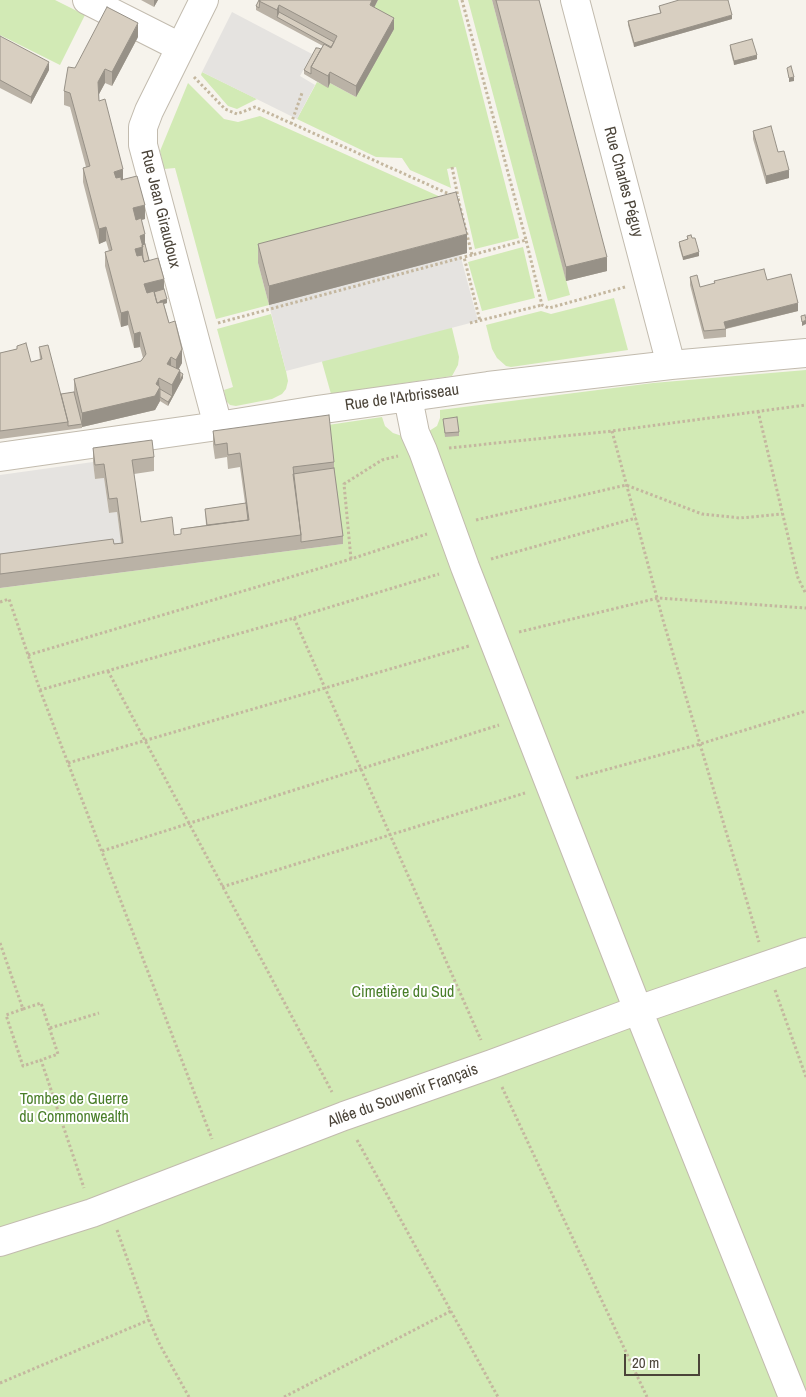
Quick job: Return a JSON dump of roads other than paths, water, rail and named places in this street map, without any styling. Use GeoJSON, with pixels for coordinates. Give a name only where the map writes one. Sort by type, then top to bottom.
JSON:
{"type":"FeatureCollection","features":[{"type":"Feature","properties":{"kind":"street"},"geometry":{"type":"LineString","coordinates":[[87,0],[177,52]]}},
{"type":"Feature","properties":{"kind":"street","name":"Rue Jean Giraudoux"},"geometry":{"type":"LineString","coordinates":[[204,0],[149,111],[144,127],[143,145],[218,426]]}},
{"type":"Feature","properties":{"kind":"street","name":"Rue Charles Péguy"},"geometry":{"type":"LineString","coordinates":[[575,0],[671,365]]}},
{"type":"Feature","properties":{"kind":"street","name":"Rue de l'Arbrisseau"},"geometry":{"type":"LineString","coordinates":[[0,457],[488,386],[671,365],[806,353]]}},
{"type":"Feature","properties":{"kind":"street"},"geometry":{"type":"LineString","coordinates":[[408,398],[414,433],[423,451],[449,527],[549,786],[793,1397]]}},
{"type":"Feature","properties":{"kind":"street","name":"Allée du Souvenir Français"},"geometry":{"type":"LineString","coordinates":[[0,1242],[100,1209],[344,1116],[638,1010],[806,952]]}},
{"type":"Feature","properties":{"kind":"park label","name":"Cimetière du Sud"},"geometry":{"type":"Point","coordinates":[403,993]}},
{"type":"Feature","properties":{"kind":"park label","name":"Tombes de Guerre du Commonwealth"},"geometry":{"type":"Point","coordinates":[74,1109]}}]}
